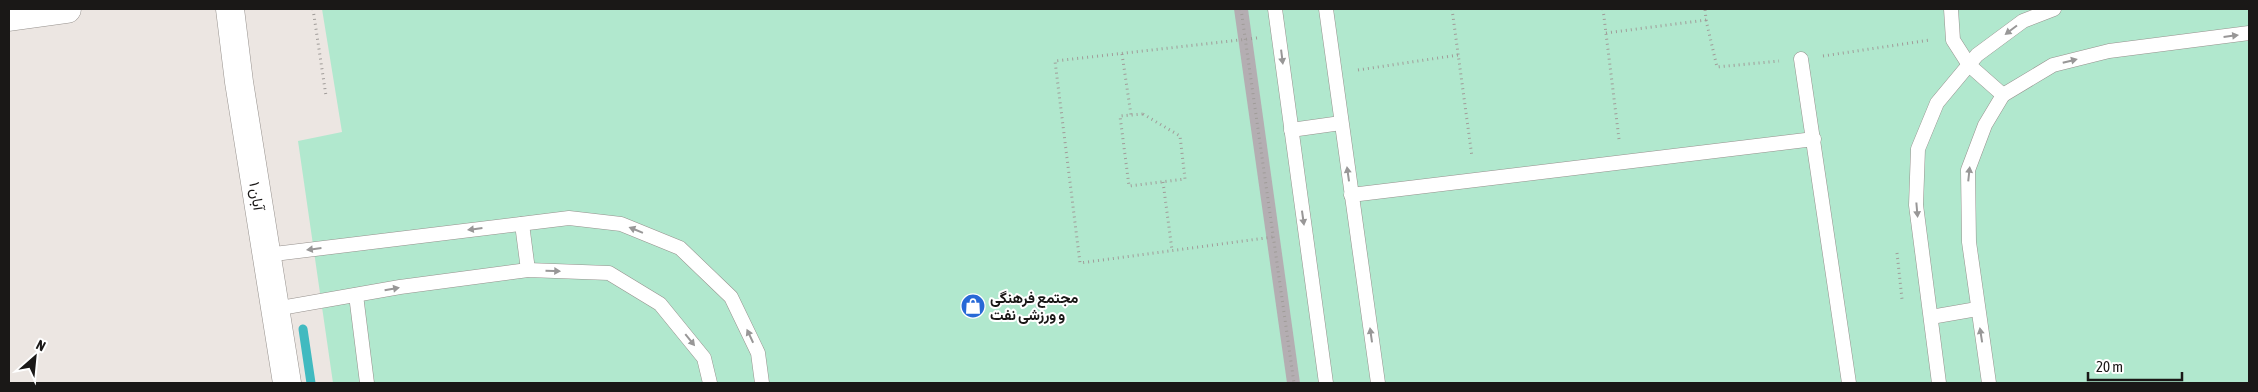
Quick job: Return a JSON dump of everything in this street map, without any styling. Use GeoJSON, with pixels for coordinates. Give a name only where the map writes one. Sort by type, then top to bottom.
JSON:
{"type":"FeatureCollection","features":[{"type":"Feature","properties":{"kind":"street"},"geometry":{"type":"LineString","coordinates":[[9,17],[68,9]]}},
{"type":"Feature","properties":{"kind":"street","name":"آبان ۱"},"geometry":{"type":"LineString","coordinates":[[230,9],[239,82],[287,383]]}},
{"type":"Feature","properties":{"kind":"lane"},"geometry":{"type":"LineString","coordinates":[[1275,9],[1326,383]]}},
{"type":"Feature","properties":{"kind":"lane"},"geometry":{"type":"LineString","coordinates":[[1326,9],[1378,383]]}},
{"type":"Feature","properties":{"kind":"lane"},"geometry":{"type":"LineString","coordinates":[[1951,9],[1953,40],[1969,65],[2003,95]]}},
{"type":"Feature","properties":{"kind":"lane"},"geometry":{"type":"LineString","coordinates":[[1939,383],[1916,205],[1918,149],[1937,103],[1977,55],[2023,20],[2054,9]]}},
{"type":"Feature","properties":{"kind":"lane"},"geometry":{"type":"LineString","coordinates":[[1988,383],[1969,242],[1968,170],[1985,126],[2003,95],[2053,65],[2109,51],[2249,33]]}},
{"type":"Feature","properties":{"kind":"lane"},"geometry":{"type":"LineString","coordinates":[[1801,59],[1849,383]]}},
{"type":"Feature","properties":{"kind":"lane"},"geometry":{"type":"LineString","coordinates":[[1291,130],[1341,123]]}},
{"type":"Feature","properties":{"kind":"lane"},"geometry":{"type":"LineString","coordinates":[[1351,195],[1814,139]]}},
{"type":"Feature","properties":{"kind":"lane"},"geometry":{"type":"LineString","coordinates":[[266,255],[569,218],[621,224],[680,248],[731,296],[758,352],[762,383]]}},
{"type":"Feature","properties":{"kind":"lane"},"geometry":{"type":"LineString","coordinates":[[522,224],[528,270]]}},
{"type":"Feature","properties":{"kind":"lane"},"geometry":{"type":"LineString","coordinates":[[275,308],[528,270],[609,273],[660,304],[704,358],[710,383]]}},
{"type":"Feature","properties":{"kind":"lane"},"geometry":{"type":"LineString","coordinates":[[356,295],[367,383]]}},
{"type":"Feature","properties":{"kind":"lane"},"geometry":{"type":"LineString","coordinates":[[1930,318],[1977,309]]}},
{"type":"Feature","properties":{"kind":"path"},"geometry":{"type":"LineString","coordinates":[[313,9],[326,96]]}},
{"type":"Feature","properties":{"kind":"path"},"geometry":{"type":"LineString","coordinates":[[1241,9],[1294,383]]}},
{"type":"Feature","properties":{"kind":"path"},"geometry":{"type":"LineString","coordinates":[[1452,9],[1476,180]]}},
{"type":"Feature","properties":{"kind":"path"},"geometry":{"type":"LineString","coordinates":[[1603,9],[1622,162]]}},
{"type":"Feature","properties":{"kind":"path"},"geometry":{"type":"LineString","coordinates":[[1606,34],[1706,20],[1705,9]]}},
{"type":"Feature","properties":{"kind":"path"},"geometry":{"type":"LineString","coordinates":[[1273,237],[1080,263],[1055,61],[1279,35]]}},
{"type":"Feature","properties":{"kind":"path"},"geometry":{"type":"LineString","coordinates":[[1122,54],[1131,115]]}},
{"type":"Feature","properties":{"kind":"path"},"geometry":{"type":"LineString","coordinates":[[1358,70],[1458,56]]}},
{"type":"Feature","properties":{"kind":"path"},"geometry":{"type":"LineString","coordinates":[[1142,114],[1180,136],[1185,179],[1164,182],[1129,186],[1120,116],[1142,114]]}},
{"type":"Feature","properties":{"kind":"path"},"geometry":{"type":"LineString","coordinates":[[1164,182],[1172,250]]}},
{"type":"Feature","properties":{"kind":"green space"},"geometry":{"type":"Polygon","coordinates":[[[322,9],[2249,9],[2249,383],[333,383],[298,141],[342,132],[322,9]]]}},
{"type":"Feature","properties":{"kind":"building"},"geometry":{"type":"Polygon","coordinates":[[[1234,9],[1248,9],[1300,383],[1287,383],[1234,9]]]}},
{"type":"Feature","properties":{"kind":"waterway"},"geometry":{"type":"LineString","coordinates":[[303,329],[311,383]]}},
{"type":"Feature","properties":{"kind":"place","name":"مجتمع فرهنگى و ورزشى نفت"},"geometry":{"type":"Point","coordinates":[973,306]}}]}
